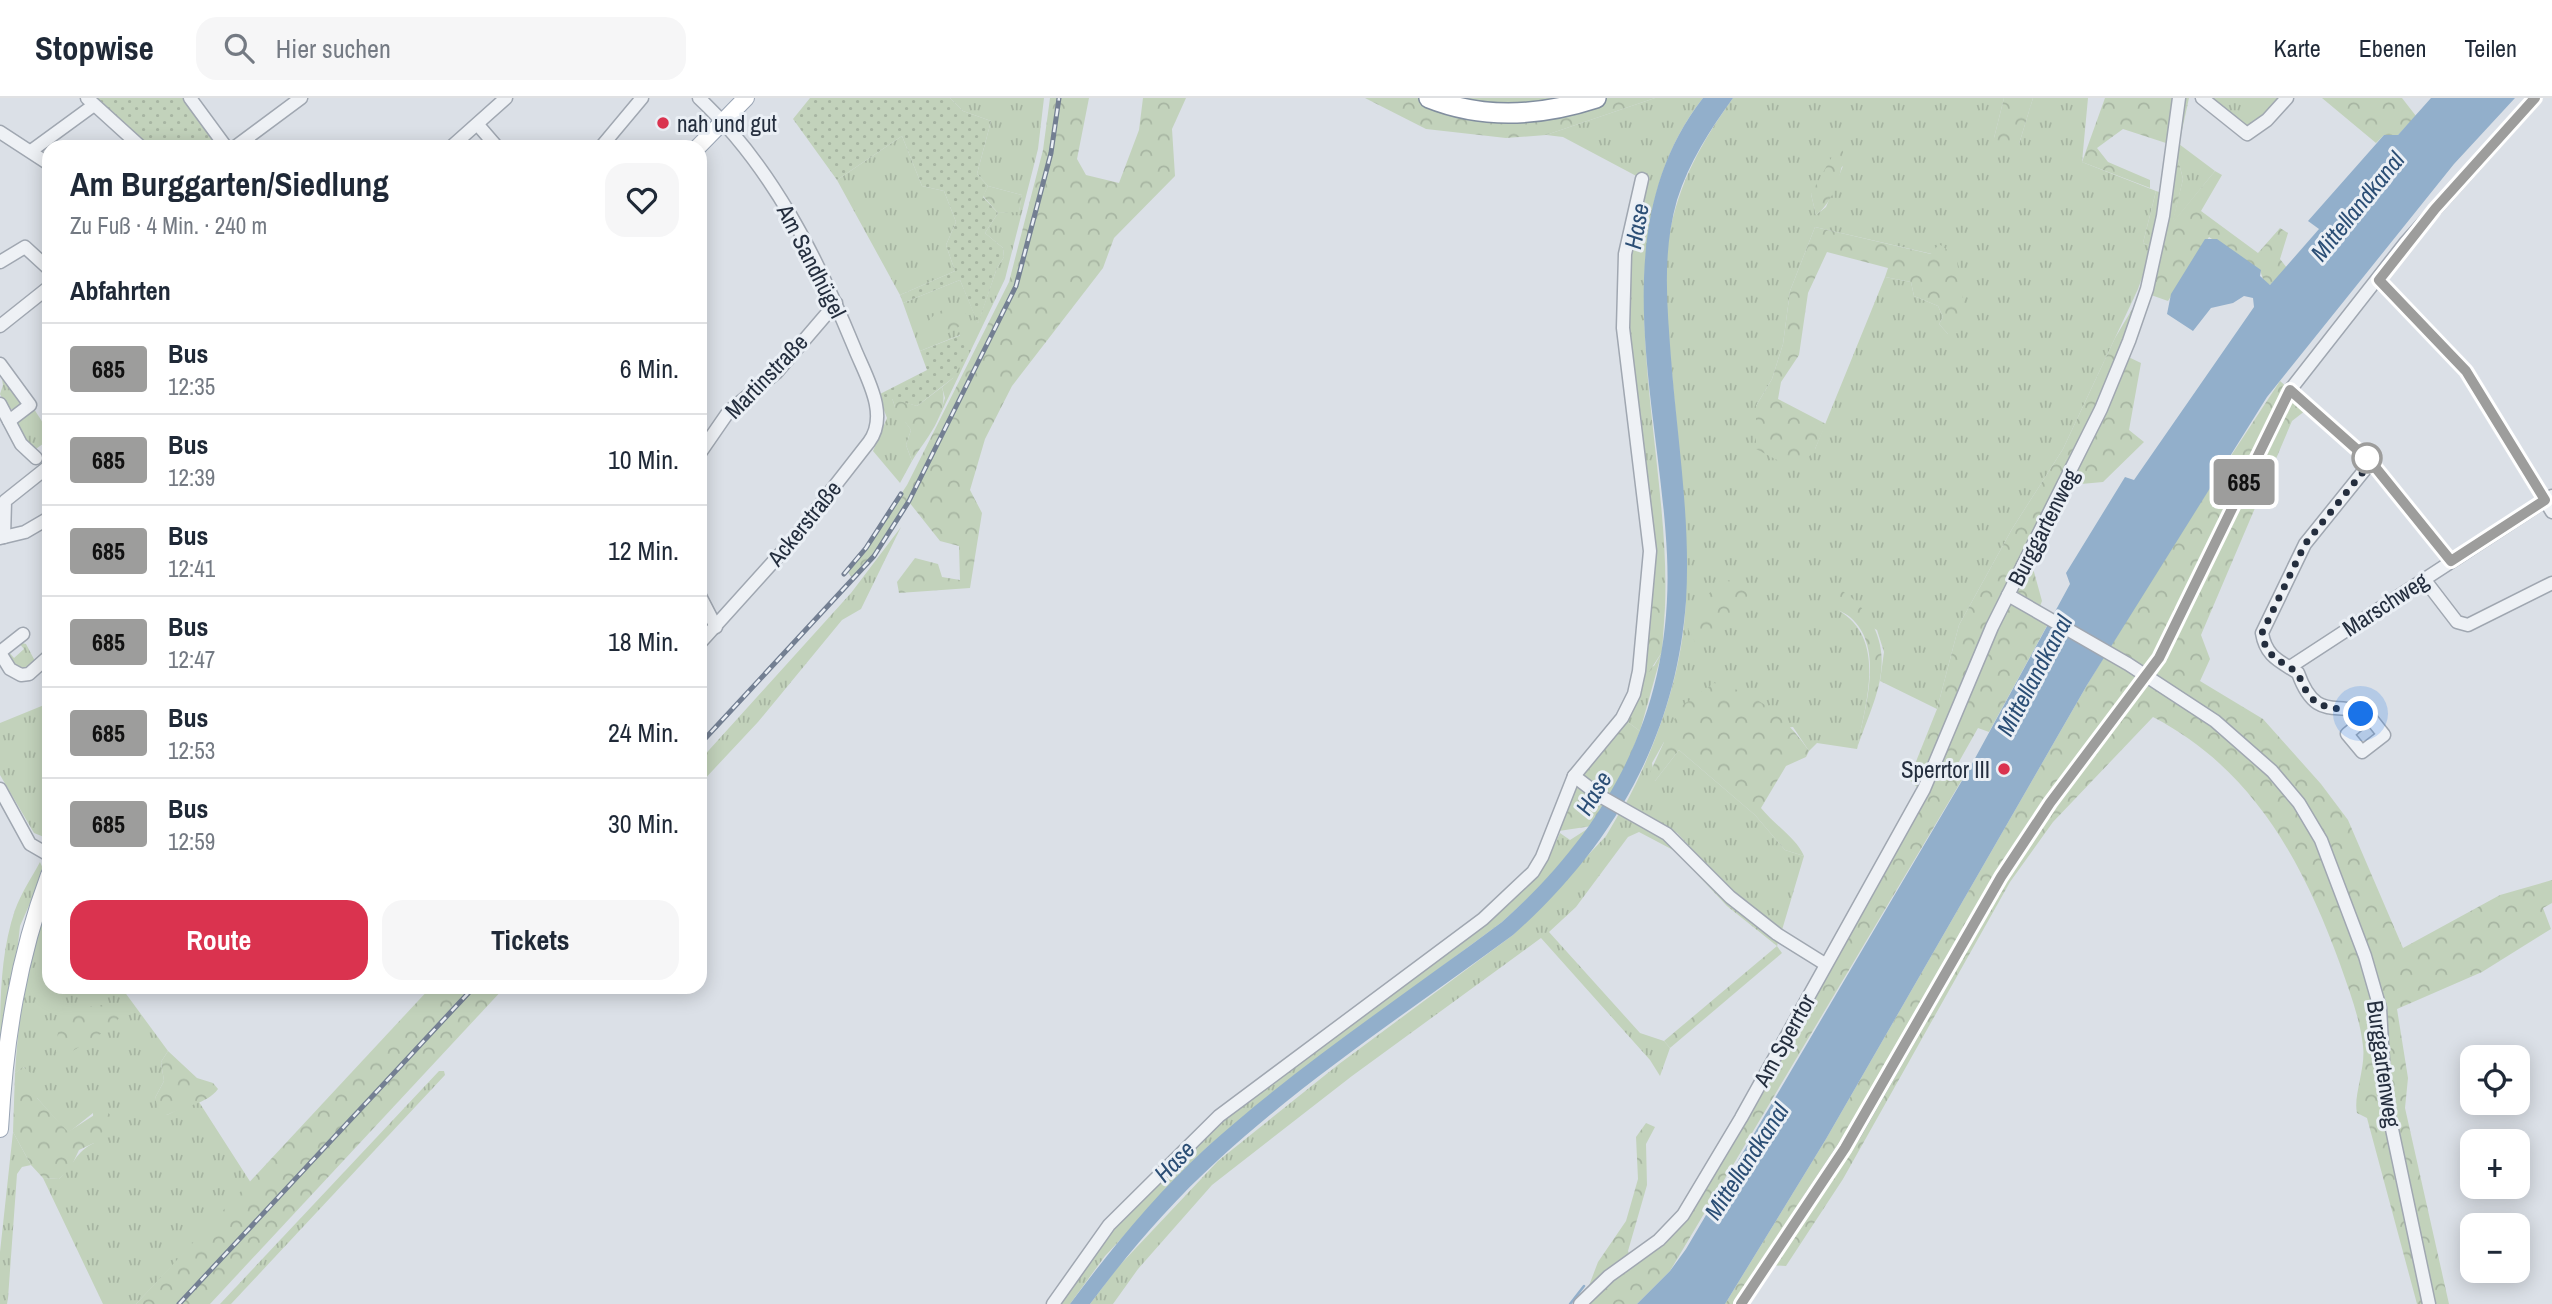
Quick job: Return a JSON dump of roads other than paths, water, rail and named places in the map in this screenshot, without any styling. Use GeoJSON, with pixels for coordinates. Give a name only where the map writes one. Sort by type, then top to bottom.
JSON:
{"type":"FeatureCollection","features":[{"type":"Feature","properties":{"kind":"highway"},"geometry":{"type":"LineString","coordinates":[[1429,98],[1458,108],[1513,114],[1558,109],[1596,98]]}},
{"type":"Feature","properties":{"kind":"main road"},"geometry":{"type":"LineString","coordinates":[[705,140],[746,98]]}},
{"type":"Feature","properties":{"kind":"main road"},"geometry":{"type":"LineString","coordinates":[[0,1125],[4,1065],[18,973],[42,896]]}},
{"type":"Feature","properties":{"kind":"street"},"geometry":{"type":"LineString","coordinates":[[190,98],[221,140]]}},
{"type":"Feature","properties":{"kind":"street"},"geometry":{"type":"LineString","coordinates":[[244,140],[301,98]]}},
{"type":"Feature","properties":{"kind":"street"},"geometry":{"type":"LineString","coordinates":[[460,140],[506,98]]}},
{"type":"Feature","properties":{"kind":"street"},"geometry":{"type":"LineString","coordinates":[[607,140],[642,98]]}},
{"type":"Feature","properties":{"kind":"street","name":"Am Sandhügel"},"geometry":{"type":"LineString","coordinates":[[699,98],[724,122],[784,205],[836,303],[879,412]]}},
{"type":"Feature","properties":{"kind":"street","name":"Burggartenweg"},"geometry":{"type":"LineString","coordinates":[[2179,98],[2163,216],[2147,289],[2106,398],[2008,596],[2128,664],[2215,722],[2272,771],[2299,803],[2321,840],[2365,956],[2380,1008],[2385,1096],[2429,1304]]}},
{"type":"Feature","properties":{"kind":"street"},"geometry":{"type":"LineString","coordinates":[[2202,98],[2246,134],[2267,120],[2287,98]]}},
{"type":"Feature","properties":{"kind":"street"},"geometry":{"type":"LineString","coordinates":[[1741,1304],[1849,1142],[2001,877],[2050,803],[2145,677],[2186,606],[2290,390],[2379,280],[2406,242],[2535,98]]}},
{"type":"Feature","properties":{"kind":"street"},"geometry":{"type":"LineString","coordinates":[[44,140],[90,101],[133,140]]}},
{"type":"Feature","properties":{"kind":"street"},"geometry":{"type":"LineString","coordinates":[[478,125],[490,140]]}},
{"type":"Feature","properties":{"kind":"street"},"geometry":{"type":"LineString","coordinates":[[0,132],[42,159]]}},
{"type":"Feature","properties":{"kind":"street"},"geometry":{"type":"LineString","coordinates":[[31,151],[42,142]]}},
{"type":"Feature","properties":{"kind":"street"},"geometry":{"type":"LineString","coordinates":[[1053,1304],[1110,1225],[1219,1116],[1483,919],[1533,872],[1542,857],[1574,776],[1622,718],[1634,694],[1646,621],[1650,551],[1623,328],[1625,254],[1642,179]]}},
{"type":"Feature","properties":{"kind":"street"},"geometry":{"type":"LineString","coordinates":[[0,262],[25,247],[42,263]]}},
{"type":"Feature","properties":{"kind":"street"},"geometry":{"type":"LineString","coordinates":[[2379,280],[2466,371],[2548,498],[2552,512]]}},
{"type":"Feature","properties":{"kind":"street"},"geometry":{"type":"LineString","coordinates":[[0,326],[42,293]]}},
{"type":"Feature","properties":{"kind":"street","name":"Martinstraße"},"geometry":{"type":"LineString","coordinates":[[707,443],[729,411],[776,373],[836,303]]}},
{"type":"Feature","properties":{"kind":"street"},"geometry":{"type":"LineString","coordinates":[[0,364],[30,405],[9,421]]}},
{"type":"Feature","properties":{"kind":"street"},"geometry":{"type":"LineString","coordinates":[[2290,390],[2371,462],[2451,561]]}},
{"type":"Feature","properties":{"kind":"street"},"geometry":{"type":"LineString","coordinates":[[0,404],[21,444],[36,457]]}},
{"type":"Feature","properties":{"kind":"street","name":"Ackerstraße"},"geometry":{"type":"LineString","coordinates":[[707,636],[791,542],[869,442],[874,435],[879,412]]}},
{"type":"Feature","properties":{"kind":"street"},"geometry":{"type":"LineString","coordinates":[[2365,719],[2349,710],[2328,709],[2315,703],[2304,691],[2298,673],[2274,660],[2264,647],[2262,633],[2305,544],[2371,462]]}},
{"type":"Feature","properties":{"kind":"street"},"geometry":{"type":"LineString","coordinates":[[42,471],[2,499],[2,538],[25,532],[42,522]]}},
{"type":"Feature","properties":{"kind":"street","name":"Marschweg"},"geometry":{"type":"LineString","coordinates":[[2290,667],[2548,498]]}},
{"type":"Feature","properties":{"kind":"street"},"geometry":{"type":"LineString","coordinates":[[2424,579],[2457,622],[2469,625],[2552,583]]}},
{"type":"Feature","properties":{"kind":"street","name":"Am Sperrtor"},"geometry":{"type":"LineString","coordinates":[[1580,1304],[1609,1276],[1659,1240],[1683,1215],[1741,1118],[1924,789],[2008,596]]}},
{"type":"Feature","properties":{"kind":"street"},"geometry":{"type":"LineString","coordinates":[[707,609],[716,626]]}},
{"type":"Feature","properties":{"kind":"street"},"geometry":{"type":"LineString","coordinates":[[23,634],[0,652],[10,669],[20,675],[29,674],[42,662]]}},
{"type":"Feature","properties":{"kind":"street"},"geometry":{"type":"LineString","coordinates":[[1574,776],[1600,796],[1683,847],[1730,897],[1768,927],[1825,964]]}},
{"type":"Feature","properties":{"kind":"street"},"geometry":{"type":"LineString","coordinates":[[0,789],[4,806],[30,844],[42,851]]}},
{"type":"Feature","properties":{"kind":"water"},"geometry":{"type":"Polygon","coordinates":[[[1703,98],[1733,98],[1701,147],[1682,186],[1672,220],[1667,259],[1669,338],[1687,540],[1686,601],[1680,651],[1669,698],[1653,743],[1633,786],[1609,826],[1581,864],[1549,901],[1513,935],[1362,1044],[1252,1130],[1166,1212],[1090,1304],[1070,1304],[1134,1223],[1206,1148],[1277,1088],[1502,922],[1541,884],[1575,844],[1604,802],[1628,758],[1647,711],[1660,662],[1666,610],[1667,555],[1644,319],[1645,260],[1653,203],[1672,149],[1703,98]]]}},
{"type":"Feature","properties":{"kind":"water","name":"Mittellandkanal"},"geometry":{"type":"Polygon","coordinates":[[[2431,98],[2515,98],[2454,164],[2267,397],[2087,685],[1826,1139],[1725,1304],[1637,1304],[1670,1271],[1686,1249],[1973,762],[2070,584],[2066,573],[2125,477],[2134,480],[2254,307],[2253,298],[2244,296],[2233,303],[2211,308],[2193,331],[2167,314],[2171,294],[2205,239],[2217,239],[2261,270],[2260,276],[2270,285],[2319,229],[2308,221],[2384,135],[2398,135],[2431,98]]]}},
{"type":"Feature","properties":{"kind":"waterway"},"geometry":{"type":"LineString","coordinates":[[1570,1304],[1584,1286]]}},
{"type":"Feature","properties":{"kind":"railway"},"geometry":{"type":"LineString","coordinates":[[707,736],[874,556],[909,501],[1016,286],[1051,153],[1059,98]]}},
{"type":"Feature","properties":{"kind":"railway"},"geometry":{"type":"LineString","coordinates":[[844,574],[866,548],[901,494]]}},
{"type":"Feature","properties":{"kind":"railway"},"geometry":{"type":"LineString","coordinates":[[179,1304],[467,994]]}},
{"type":"Feature","properties":{"kind":"place","name":"nah und gut"},"geometry":{"type":"Point","coordinates":[663,123]}},
{"type":"Feature","properties":{"kind":"place","name":"Sperrtor III"},"geometry":{"type":"Point","coordinates":[2004,769]}},
{"type":"Feature","properties":{"kind":"water label","name":"Hase"},"geometry":{"type":"Point","coordinates":[1636,226]}},
{"type":"Feature","properties":{"kind":"water label","name":"Hase"},"geometry":{"type":"Point","coordinates":[1593,793]}},
{"type":"Feature","properties":{"kind":"water label","name":"Hase"},"geometry":{"type":"Point","coordinates":[1174,1161]}}]}
